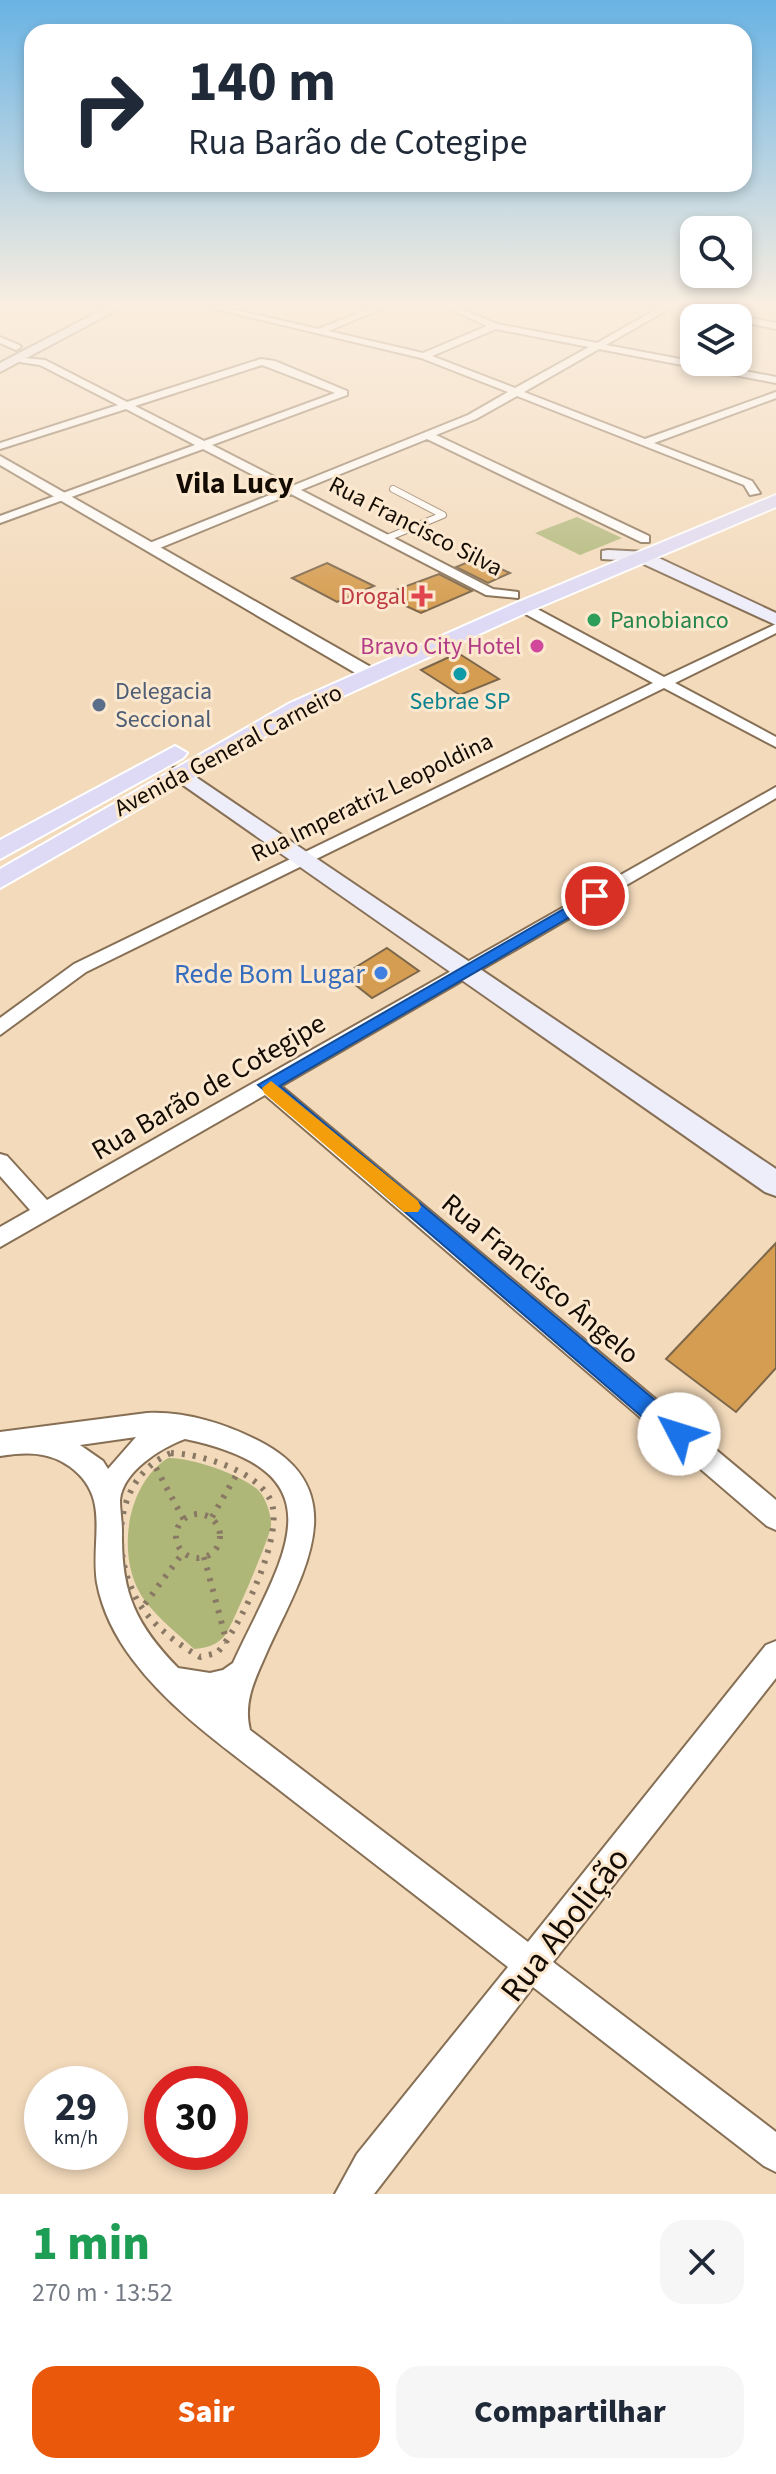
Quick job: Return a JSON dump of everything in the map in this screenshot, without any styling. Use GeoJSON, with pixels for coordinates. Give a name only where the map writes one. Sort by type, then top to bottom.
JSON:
{"type":"FeatureCollection","features":[{"type":"Feature","properties":{"kind":"main road","name":"Avenida General Carneiro"},"geometry":{"type":"LineString","coordinates":[[0,851],[124,779],[642,548],[776,483]]}},
{"type":"Feature","properties":{"kind":"main road","name":"Avenida General Carneiro"},"geometry":{"type":"LineString","coordinates":[[518,601],[608,555],[642,548],[776,500]]}},
{"type":"Feature","properties":{"kind":"main road"},"geometry":{"type":"LineString","coordinates":[[642,548],[776,620]]}},
{"type":"Feature","properties":{"kind":"main road","name":"Avenida General Carneiro"},"geometry":{"type":"LineString","coordinates":[[0,880],[363,670]]}},
{"type":"Feature","properties":{"kind":"main road"},"geometry":{"type":"LineString","coordinates":[[181,773],[776,1184]]}},
{"type":"Feature","properties":{"kind":"street"},"geometry":{"type":"LineString","coordinates":[[0,446],[119,407]]}},
{"type":"Feature","properties":{"kind":"street","name":"Rua Francisco Silva"},"geometry":{"type":"LineString","coordinates":[[136,407],[490,592],[518,601],[776,743]]}},
{"type":"Feature","properties":{"kind":"street"},"geometry":{"type":"LineString","coordinates":[[0,520],[304,407]]}},
{"type":"Feature","properties":{"kind":"street"},"geometry":{"type":"LineString","coordinates":[[151,547],[427,435],[486,407]]}},
{"type":"Feature","properties":{"kind":"street"},"geometry":{"type":"LineString","coordinates":[[558,407],[748,483],[754,493]]}},
{"type":"Feature","properties":{"kind":"street"},"geometry":{"type":"LineString","coordinates":[[646,442],[742,407]]}},
{"type":"Feature","properties":{"kind":"street"},"geometry":{"type":"LineString","coordinates":[[427,435],[642,548]]}},
{"type":"Feature","properties":{"kind":"street"},"geometry":{"type":"LineString","coordinates":[[0,460],[363,670]]}},
{"type":"Feature","properties":{"kind":"street","name":"Rua Imperatriz Leopoldina"},"geometry":{"type":"LineString","coordinates":[[0,1028],[80,968],[776,628]]}},
{"type":"Feature","properties":{"kind":"street","name":"Rua Barão de Cotegipe"},"geometry":{"type":"LineString","coordinates":[[0,1238],[776,792]]}},
{"type":"Feature","properties":{"kind":"street","name":"Rua Francisco Ângelo"},"geometry":{"type":"LineString","coordinates":[[267,1085],[776,1517]]}},
{"type":"Feature","properties":{"kind":"street"},"geometry":{"type":"LineString","coordinates":[[0,1162],[44,1211]]}},
{"type":"Feature","properties":{"kind":"street"},"geometry":{"type":"LineString","coordinates":[[0,1444],[158,1424],[194,1429],[274,1462],[290,1476],[301,1498],[303,1518],[295,1558],[242,1674],[233,1706],[238,1739]]}},
{"type":"Feature","properties":{"kind":"street"},"geometry":{"type":"LineString","coordinates":[[109,1495],[130,1457],[151,1440],[175,1430],[194,1429]]}},
{"type":"Feature","properties":{"kind":"street"},"geometry":{"type":"LineString","coordinates":[[34,1440],[66,1448],[86,1459],[102,1476],[109,1495],[109,1580],[114,1599],[136,1640],[169,1680],[238,1739],[776,2154]]}},
{"type":"Feature","properties":{"kind":"street","name":"Rua Abolição"},"geometry":{"type":"LineString","coordinates":[[353,2194],[370,2167],[776,1655]]}},
{"type":"Feature","properties":{"kind":"street"},"geometry":{"type":"LineString","coordinates":[[169,1680],[207,1688],[224,1686],[242,1674]]}},
{"type":"Feature","properties":{"kind":"lane"},"geometry":{"type":"LineString","coordinates":[[387,538],[443,515],[393,489]]}},
{"type":"Feature","properties":{"kind":"path"},"geometry":{"type":"LineString","coordinates":[[171,1453],[188,1453],[238,1472],[265,1487],[275,1517],[243,1617],[217,1653],[200,1657],[185,1649],[142,1608],[126,1576],[120,1525],[136,1480],[153,1461],[171,1453]]}},
{"type":"Feature","properties":{"kind":"path"},"geometry":{"type":"LineString","coordinates":[[153,1461],[184,1520]]}},
{"type":"Feature","properties":{"kind":"path"},"geometry":{"type":"LineString","coordinates":[[212,1517],[238,1472]]}},
{"type":"Feature","properties":{"kind":"path"},"geometry":{"type":"LineString","coordinates":[[198,1514],[212,1517],[221,1534],[216,1548],[204,1557],[188,1558],[182,1554],[175,1541],[184,1520],[198,1514]]}},
{"type":"Feature","properties":{"kind":"path"},"geometry":{"type":"LineString","coordinates":[[142,1608],[182,1554]]}},
{"type":"Feature","properties":{"kind":"path"},"geometry":{"type":"LineString","coordinates":[[204,1557],[227,1643]]}},
{"type":"Feature","properties":{"kind":"green space"},"geometry":{"type":"Polygon","coordinates":[[[577,517],[622,538],[580,555],[535,533],[577,517]]]}},
{"type":"Feature","properties":{"kind":"green space"},"geometry":{"type":"Polygon","coordinates":[[[168,1458],[202,1464],[241,1479],[262,1494],[271,1518],[265,1546],[230,1627],[219,1641],[203,1648],[194,1649],[150,1608],[136,1584],[130,1565],[129,1524],[134,1504],[153,1470],[168,1458]]]}},
{"type":"Feature","properties":{"kind":"building"},"geometry":{"type":"Polygon","coordinates":[[[478,558],[510,573],[488,583],[456,567],[478,558]]]}},
{"type":"Feature","properties":{"kind":"building"},"geometry":{"type":"Polygon","coordinates":[[[327,563],[374,586],[337,602],[292,578],[327,563]]]}},
{"type":"Feature","properties":{"kind":"building","name":"Drogal"},"geometry":{"type":"Polygon","coordinates":[[[439,574],[472,591],[421,613],[382,595],[439,574]]]}},
{"type":"Feature","properties":{"kind":"building","name":"Sebrae SP"},"geometry":{"type":"Polygon","coordinates":[[[458,653],[499,679],[460,695],[421,670],[458,653]]]}},
{"type":"Feature","properties":{"kind":"building","name":"Rede Bom Lugar"},"geometry":{"type":"Polygon","coordinates":[[[387,948],[419,971],[372,998],[343,975],[387,948]]]}},
{"type":"Feature","properties":{"kind":"building"},"geometry":{"type":"Polygon","coordinates":[[[776,1243],[776,1368],[736,1412],[666,1359],[776,1243]]]}},
{"type":"Feature","properties":{"kind":"slow traffic"},"geometry":{"type":"LineString","coordinates":[[271,1088],[411,1207]]}},
{"type":"Feature","properties":{"kind":"place","name":"Drogal"},"geometry":{"type":"Point","coordinates":[422,596]}},
{"type":"Feature","properties":{"kind":"place","name":"Panobianco"},"geometry":{"type":"Point","coordinates":[594,620]}},
{"type":"Feature","properties":{"kind":"place","name":"Bravo City Hotel"},"geometry":{"type":"Point","coordinates":[537,646]}},
{"type":"Feature","properties":{"kind":"place","name":"Sebrae SP"},"geometry":{"type":"Point","coordinates":[460,674]}},
{"type":"Feature","properties":{"kind":"place","name":"Delegacia Seccional"},"geometry":{"type":"Point","coordinates":[99,705]}},
{"type":"Feature","properties":{"kind":"place","name":"Rede Bom Lugar"},"geometry":{"type":"Point","coordinates":[381,973]}},
{"type":"Feature","properties":{"kind":"district","name":"Vila Lucy"},"geometry":{"type":"Point","coordinates":[235,483]}},
{"type":"Feature","properties":{"kind":"route"},"geometry":{"type":"LineString","coordinates":[[595,896],[267,1085],[679,1434]]}}]}
